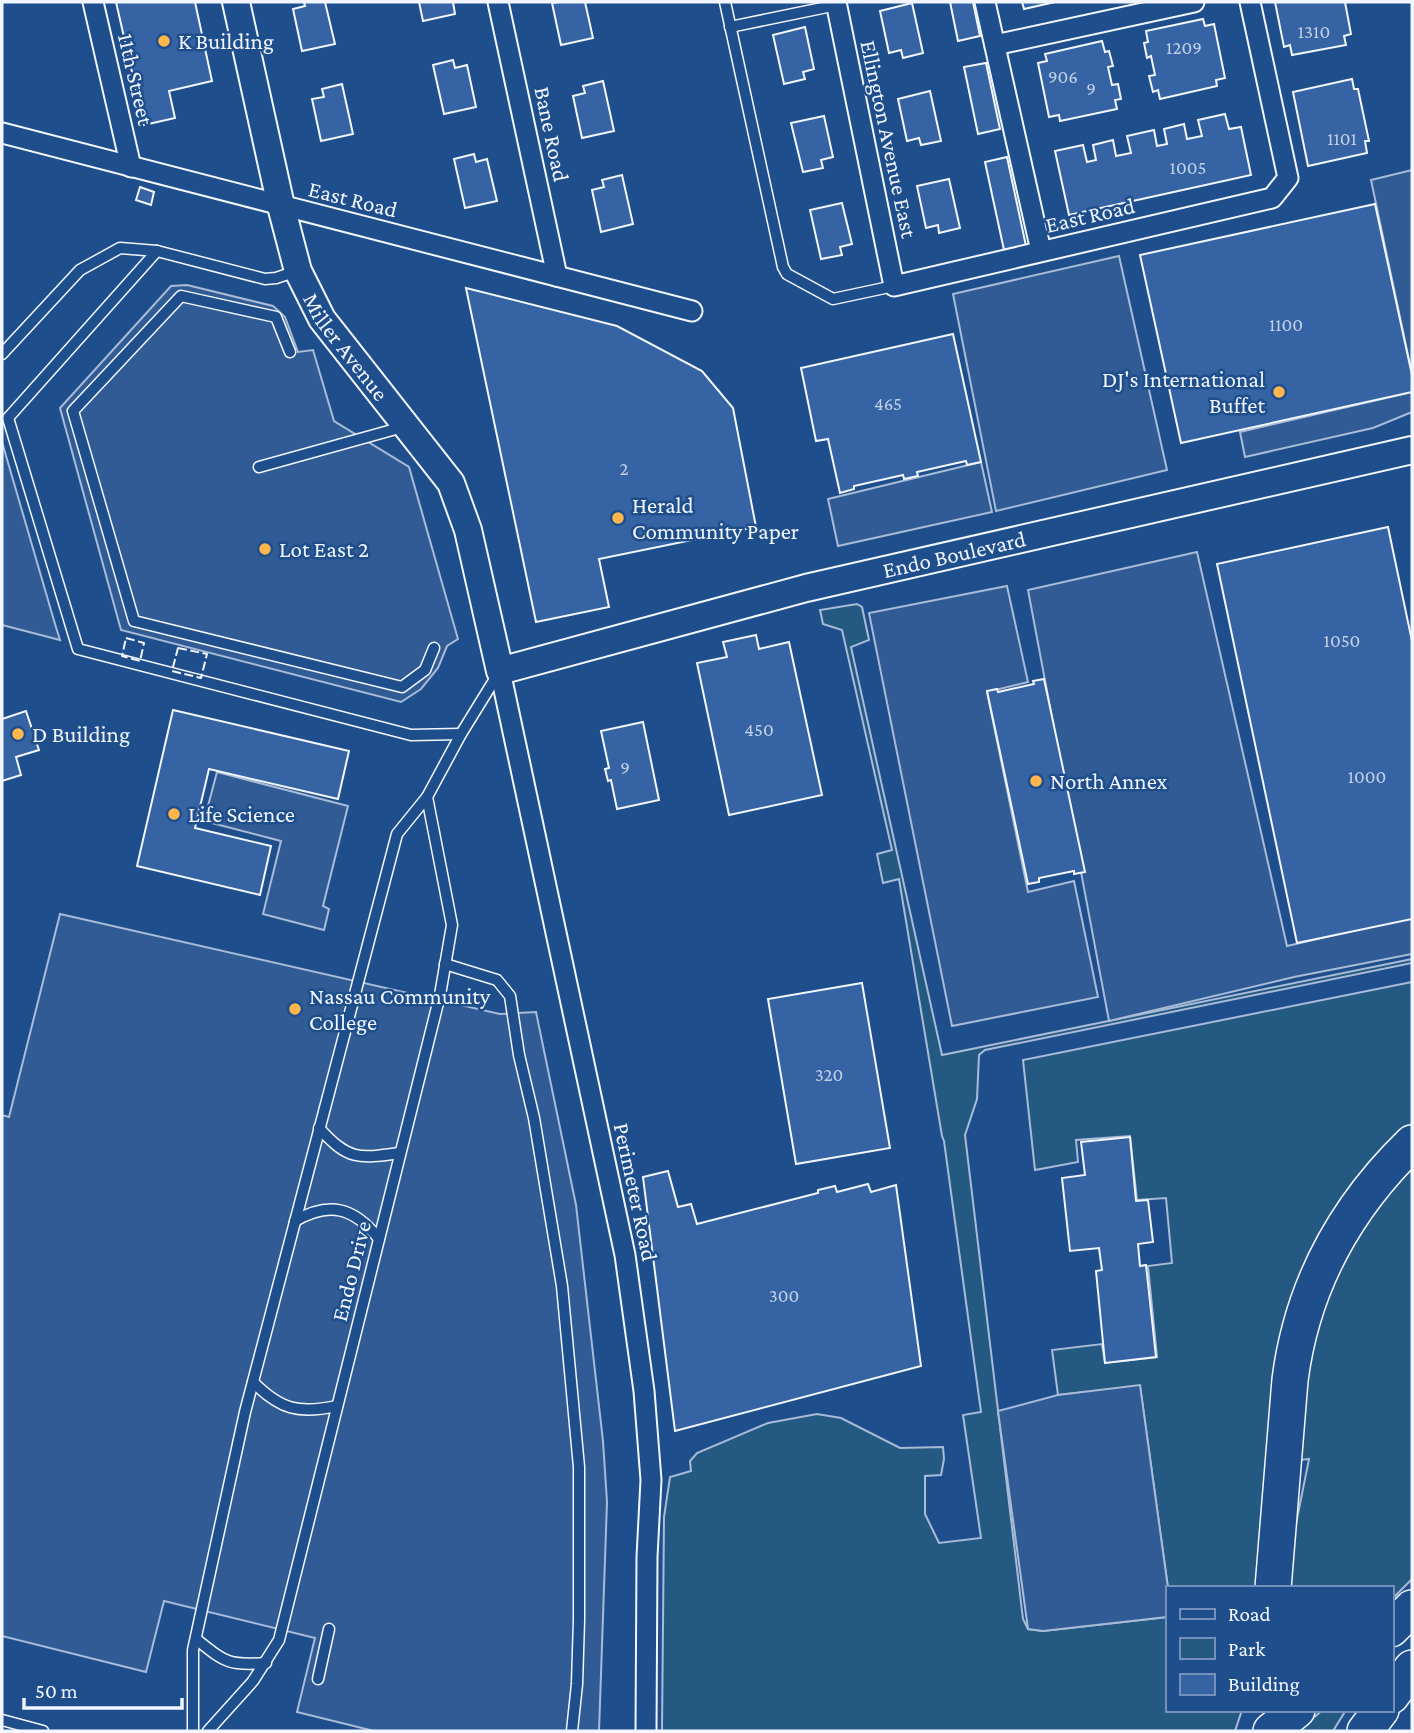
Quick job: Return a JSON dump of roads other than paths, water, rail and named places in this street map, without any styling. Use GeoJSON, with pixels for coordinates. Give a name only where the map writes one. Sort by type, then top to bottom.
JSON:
{"type":"FeatureCollection","features":[{"type":"Feature","properties":{"kind":"highway"},"geometry":{"type":"LineString","coordinates":[[1273,1586],[1292,1366],[1299,1328],[1327,1255],[1353,1210],[1392,1162],[1412,1143]]}},
{"type":"Feature","properties":{"kind":"highway"},"geometry":{"type":"LineString","coordinates":[[1393,1627],[1412,1608]]}},
{"type":"Feature","properties":{"kind":"highway"},"geometry":{"type":"LineString","coordinates":[[1393,1693],[1412,1668]]}},
{"type":"Feature","properties":{"kind":"highway"},"geometry":{"type":"LineString","coordinates":[[1248,1731],[1254,1712]]}},
{"type":"Feature","properties":{"kind":"highway"},"geometry":{"type":"LineString","coordinates":[[1271,1731],[1295,1712]]}},
{"type":"Feature","properties":{"kind":"highway"},"geometry":{"type":"LineString","coordinates":[[1365,1731],[1379,1712]]}},
{"type":"Feature","properties":{"kind":"street","name":"11th Street"},"geometry":{"type":"LineString","coordinates":[[93,2],[131,167]]}},
{"type":"Feature","properties":{"kind":"street","name":"Miller Avenue"},"geometry":{"type":"LineString","coordinates":[[236,2],[298,271],[322,319],[451,484],[468,530],[500,671]]}},
{"type":"Feature","properties":{"kind":"street","name":"Bane Road"},"geometry":{"type":"LineString","coordinates":[[498,2],[557,276]]}},
{"type":"Feature","properties":{"kind":"street"},"geometry":{"type":"LineString","coordinates":[[985,2],[1041,251]]}},
{"type":"Feature","properties":{"kind":"street"},"geometry":{"type":"LineString","coordinates":[[995,45],[1194,2]]}},
{"type":"Feature","properties":{"kind":"street","name":"East Road"},"geometry":{"type":"LineString","coordinates":[[894,286],[1272,198],[1288,178],[1250,2]]}},
{"type":"Feature","properties":{"kind":"street","name":"Ellington Avenue East"},"geometry":{"type":"LineString","coordinates":[[836,3],[894,286]]}},
{"type":"Feature","properties":{"kind":"street","name":"East Road"},"geometry":{"type":"LineString","coordinates":[[2,133],[691,311]]}},
{"type":"Feature","properties":{"kind":"street","name":"Endo Boulevard"},"geometry":{"type":"LineString","coordinates":[[500,671],[806,588],[1412,450]]}},
{"type":"Feature","properties":{"kind":"street","name":"Perimeter Road"},"geometry":{"type":"LineString","coordinates":[[500,671],[625,1255],[640,1364],[651,1480],[647,1557],[646,1731]]}},
{"type":"Feature","properties":{"kind":"lane"},"geometry":{"type":"LineString","coordinates":[[724,2],[783,267],[787,274],[833,299],[894,286]]}},
{"type":"Feature","properties":{"kind":"lane"},"geometry":{"type":"LineString","coordinates":[[730,27],[836,3]]}},
{"type":"Feature","properties":{"kind":"lane"},"geometry":{"type":"LineString","coordinates":[[2,354],[80,270],[120,248],[157,251],[265,279],[298,271]]}},
{"type":"Feature","properties":{"kind":"lane"},"geometry":{"type":"LineString","coordinates":[[157,251],[8,418],[78,649],[411,735],[461,734]]}},
{"type":"Feature","properties":{"kind":"lane"},"geometry":{"type":"LineString","coordinates":[[290,352],[276,317],[180,296],[73,411],[134,621],[402,687],[425,670],[434,648]]}},
{"type":"Feature","properties":{"kind":"lane"},"geometry":{"type":"LineString","coordinates":[[259,467],[407,426]]}},
{"type":"Feature","properties":{"kind":"lane"},"geometry":{"type":"LineString","coordinates":[[193,1731],[193,1650],[253,1382],[397,834],[427,797],[461,734],[500,671]]}},
{"type":"Feature","properties":{"kind":"lane","name":"Endo Drive"},"geometry":{"type":"LineString","coordinates":[[208,1731],[253,1681],[279,1640],[440,995],[452,925],[427,797]]}},
{"type":"Feature","properties":{"kind":"lane"},"geometry":{"type":"LineString","coordinates":[[445,964],[497,980],[510,996],[562,1286],[579,1467],[579,1620],[572,1731]]}},
{"type":"Feature","properties":{"kind":"lane"},"geometry":{"type":"LineString","coordinates":[[319,1128],[340,1149],[355,1155],[369,1157],[399,1153]]}},
{"type":"Feature","properties":{"kind":"lane"},"geometry":{"type":"LineString","coordinates":[[295,1222],[313,1211],[342,1210],[365,1221],[379,1238]]}},
{"type":"Feature","properties":{"kind":"lane"},"geometry":{"type":"LineString","coordinates":[[253,1382],[269,1398],[285,1406],[314,1411],[337,1406]]}},
{"type":"Feature","properties":{"kind":"lane"},"geometry":{"type":"LineString","coordinates":[[317,1679],[330,1629]]}},
{"type":"Feature","properties":{"kind":"lane"},"geometry":{"type":"LineString","coordinates":[[196,1639],[229,1663],[266,1663]]}},
{"type":"Feature","properties":{"kind":"lane"},"geometry":{"type":"LineString","coordinates":[[2,1720],[43,1731]]}},
{"type":"Feature","properties":{"kind":"place","name":"K Building"},"geometry":{"type":"Point","coordinates":[164,41]}},
{"type":"Feature","properties":{"kind":"place","name":"DJ's International Buffet"},"geometry":{"type":"Point","coordinates":[1279,392]}},
{"type":"Feature","properties":{"kind":"place","name":"Herald Community Paper"},"geometry":{"type":"Point","coordinates":[618,518]}},
{"type":"Feature","properties":{"kind":"place","name":"Lot East 2"},"geometry":{"type":"Point","coordinates":[265,549]}},
{"type":"Feature","properties":{"kind":"place","name":"D Building"},"geometry":{"type":"Point","coordinates":[18,734]}},
{"type":"Feature","properties":{"kind":"place","name":"North Annex"},"geometry":{"type":"Point","coordinates":[1036,781]}},
{"type":"Feature","properties":{"kind":"place","name":"Life Science"},"geometry":{"type":"Point","coordinates":[174,814]}},
{"type":"Feature","properties":{"kind":"place","name":"Nassau Community College"},"geometry":{"type":"Point","coordinates":[295,1009]}}]}
